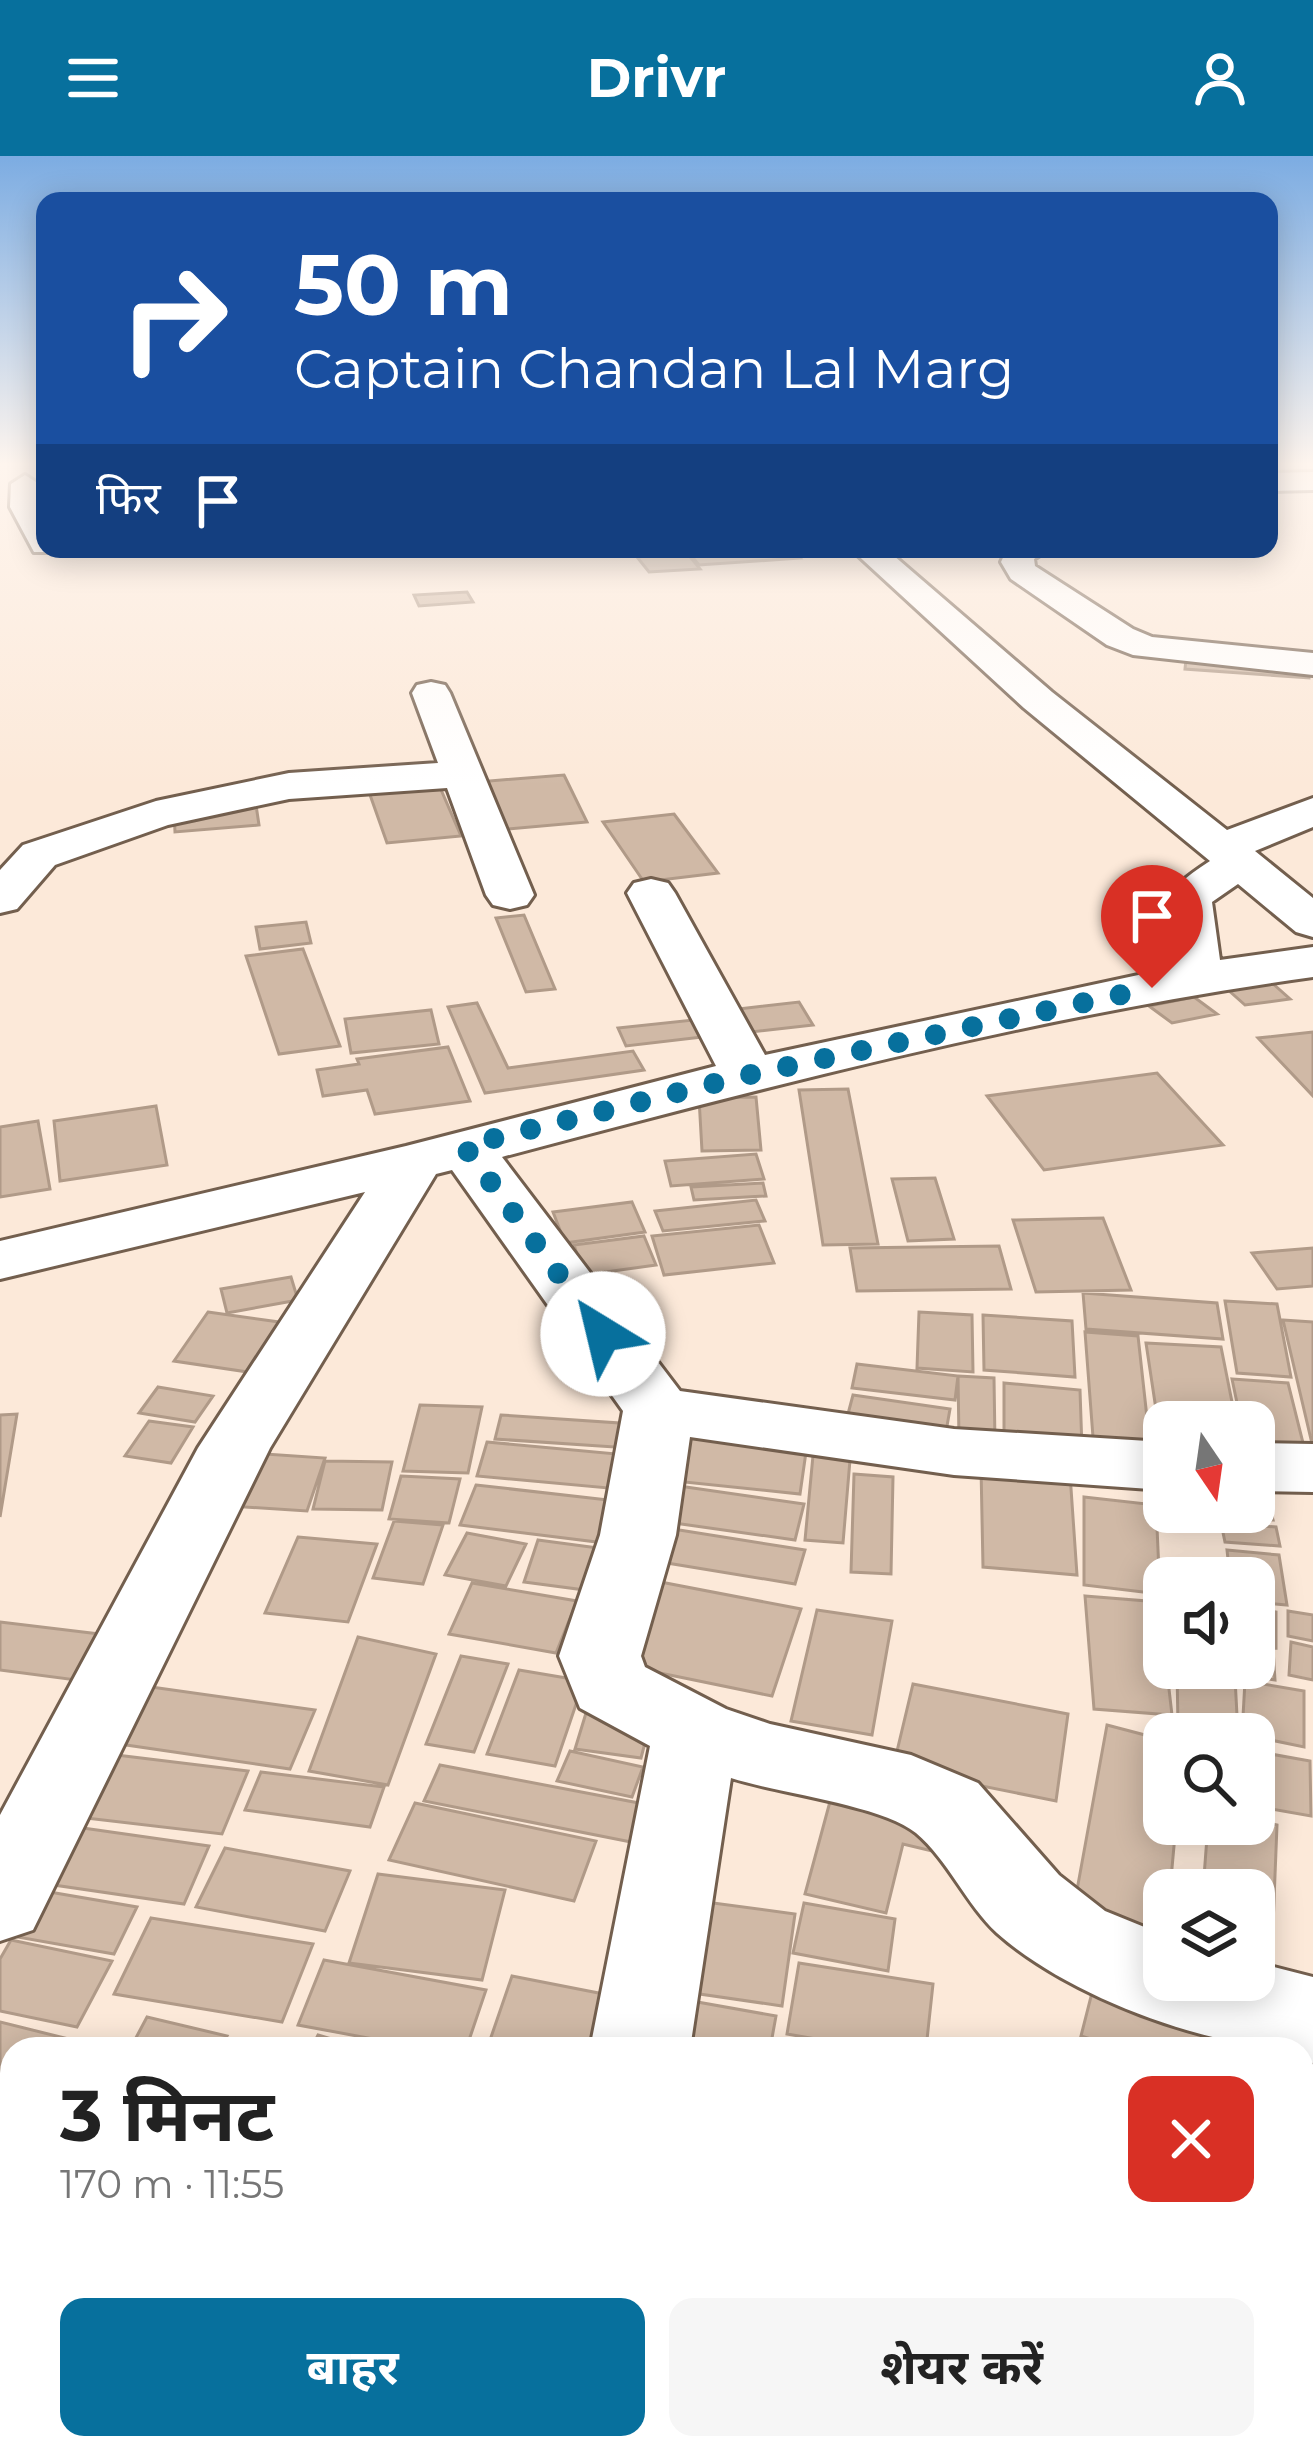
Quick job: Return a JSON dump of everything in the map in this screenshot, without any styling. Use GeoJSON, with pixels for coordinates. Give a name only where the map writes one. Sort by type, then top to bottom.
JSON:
{"type":"FeatureCollection","features":[{"type":"Feature","properties":{"kind":"street"},"geometry":{"type":"LineString","coordinates":[[890,569],[1038,700],[1313,922]]}},
{"type":"Feature","properties":{"kind":"street"},"geometry":{"type":"LineString","coordinates":[[1021,569],[1120,637],[1168,652],[1313,664]]}},
{"type":"Feature","properties":{"kind":"street"},"geometry":{"type":"LineString","coordinates":[[430,693],[510,895]]}},
{"type":"Feature","properties":{"kind":"street"},"geometry":{"type":"LineString","coordinates":[[0,899],[39,855],[191,806],[289,786],[465,774]]}},
{"type":"Feature","properties":{"kind":"street"},"geometry":{"type":"LineString","coordinates":[[20,818],[191,806]]}},
{"type":"Feature","properties":{"kind":"street"},"geometry":{"type":"LineString","coordinates":[[1197,979],[1188,897],[1313,811]]}},
{"type":"Feature","properties":{"kind":"street"},"geometry":{"type":"LineString","coordinates":[[1240,860],[1313,846]]}},
{"type":"Feature","properties":{"kind":"street"},"geometry":{"type":"LineString","coordinates":[[651,893],[748,1075]]}},
{"type":"Feature","properties":{"kind":"street"},"geometry":{"type":"LineString","coordinates":[[0,1260],[748,1075],[1197,979],[1313,962]]}},
{"type":"Feature","properties":{"kind":"street"},"geometry":{"type":"LineString","coordinates":[[439,1154],[658,1410],[954,1452],[1143,1465]]}},
{"type":"Feature","properties":{"kind":"street"},"geometry":{"type":"LineString","coordinates":[[0,1903],[234,1448],[439,1154]]}},
{"type":"Feature","properties":{"kind":"street"},"geometry":{"type":"LineString","coordinates":[[658,1410],[638,1535],[600,1656],[603,1673],[616,1692],[696,1732],[766,1756],[911,1789],[946,1808],[1026,1902],[1072,1939],[1143,1970]]}},
{"type":"Feature","properties":{"kind":"street"},"geometry":{"type":"LineString","coordinates":[[1275,1467],[1313,1468]]}},
{"type":"Feature","properties":{"kind":"street"},"geometry":{"type":"LineString","coordinates":[[642,2037],[696,1732]]}},
{"type":"Feature","properties":{"kind":"street"},"geometry":{"type":"LineString","coordinates":[[1244,2001],[1313,2020]]}},
{"type":"Feature","properties":{"kind":"building"},"geometry":{"type":"Polygon","coordinates":[[[467,592],[473,602],[419,606],[414,595],[467,592]]]}},
{"type":"Feature","properties":{"kind":"building"},"geometry":{"type":"Polygon","coordinates":[[[1186,659],[1309,668],[1309,678],[1185,669],[1186,659]]]}},
{"type":"Feature","properties":{"kind":"building"},"geometry":{"type":"Polygon","coordinates":[[[564,775],[587,822],[497,830],[477,782],[564,775]]]}},
{"type":"Feature","properties":{"kind":"building"},"geometry":{"type":"Polygon","coordinates":[[[439,785],[461,836],[387,843],[369,792],[439,785]]]}},
{"type":"Feature","properties":{"kind":"building"},"geometry":{"type":"Polygon","coordinates":[[[256,805],[259,825],[175,832],[174,812],[256,805]]]}},
{"type":"Feature","properties":{"kind":"building"},"geometry":{"type":"Polygon","coordinates":[[[674,814],[718,873],[644,882],[603,822],[674,814]]]}},
{"type":"Feature","properties":{"kind":"building"},"geometry":{"type":"Polygon","coordinates":[[[524,915],[555,989],[526,992],[496,918],[524,915]]]}},
{"type":"Feature","properties":{"kind":"building"},"geometry":{"type":"Polygon","coordinates":[[[306,922],[311,943],[260,949],[256,927],[306,922]]]}},
{"type":"Feature","properties":{"kind":"building"},"geometry":{"type":"Polygon","coordinates":[[[303,949],[340,1046],[279,1054],[246,956],[303,949]]]}},
{"type":"Feature","properties":{"kind":"building"},"geometry":{"type":"Polygon","coordinates":[[[1271,982],[1290,999],[1245,1005],[1226,988],[1271,982]]]}},
{"type":"Feature","properties":{"kind":"building"},"geometry":{"type":"Polygon","coordinates":[[[1194,997],[1217,1014],[1172,1023],[1149,1006],[1194,997]]]}},
{"type":"Feature","properties":{"kind":"building"},"geometry":{"type":"Polygon","coordinates":[[[799,1002],[813,1025],[742,1033],[730,1010],[799,1002]]]}},
{"type":"Feature","properties":{"kind":"building"},"geometry":{"type":"Polygon","coordinates":[[[477,1003],[508,1068],[633,1051],[644,1070],[485,1093],[448,1007],[477,1003]]]}},
{"type":"Feature","properties":{"kind":"building"},"geometry":{"type":"Polygon","coordinates":[[[431,1010],[439,1044],[351,1053],[345,1019],[431,1010]]]}},
{"type":"Feature","properties":{"kind":"building"},"geometry":{"type":"Polygon","coordinates":[[[693,1020],[702,1037],[626,1046],[618,1028],[693,1020]]]}},
{"type":"Feature","properties":{"kind":"building"},"geometry":{"type":"Polygon","coordinates":[[[1313,1032],[1313,1096],[1258,1038],[1313,1032]]]}},
{"type":"Feature","properties":{"kind":"building"},"geometry":{"type":"Polygon","coordinates":[[[448,1047],[470,1101],[375,1114],[367,1090],[323,1096],[317,1070],[359,1064],[357,1059],[448,1047]]]}},
{"type":"Feature","properties":{"kind":"building"},"geometry":{"type":"Polygon","coordinates":[[[1157,1073],[1223,1145],[1044,1170],[987,1096],[1157,1073]]]}},
{"type":"Feature","properties":{"kind":"building"},"geometry":{"type":"Polygon","coordinates":[[[848,1089],[878,1244],[823,1245],[799,1090],[848,1089]]]}},
{"type":"Feature","properties":{"kind":"building"},"geometry":{"type":"Polygon","coordinates":[[[756,1097],[761,1150],[702,1151],[699,1098],[756,1097]]]}},
{"type":"Feature","properties":{"kind":"building"},"geometry":{"type":"Polygon","coordinates":[[[156,1106],[167,1165],[60,1181],[54,1121],[156,1106]]]}},
{"type":"Feature","properties":{"kind":"building"},"geometry":{"type":"Polygon","coordinates":[[[38,1121],[50,1189],[0,1197],[0,1127],[38,1121]]]}},
{"type":"Feature","properties":{"kind":"building"},"geometry":{"type":"Polygon","coordinates":[[[756,1154],[764,1179],[671,1186],[665,1161],[756,1154]]]}},
{"type":"Feature","properties":{"kind":"building"},"geometry":{"type":"Polygon","coordinates":[[[935,1178],[954,1239],[908,1241],[892,1179],[935,1178]]]}},
{"type":"Feature","properties":{"kind":"building"},"geometry":{"type":"Polygon","coordinates":[[[763,1183],[766,1196],[694,1200],[691,1187],[763,1183]]]}},
{"type":"Feature","properties":{"kind":"building"},"geometry":{"type":"Polygon","coordinates":[[[756,1200],[765,1221],[663,1231],[655,1211],[756,1200]]]}},
{"type":"Feature","properties":{"kind":"building"},"geometry":{"type":"Polygon","coordinates":[[[632,1202],[645,1232],[565,1243],[553,1212],[632,1202]]]}},
{"type":"Feature","properties":{"kind":"building"},"geometry":{"type":"Polygon","coordinates":[[[1103,1218],[1131,1290],[1036,1292],[1013,1220],[1103,1218]]]}},
{"type":"Feature","properties":{"kind":"building"},"geometry":{"type":"Polygon","coordinates":[[[759,1225],[774,1263],[664,1275],[652,1236],[759,1225]]]}},
{"type":"Feature","properties":{"kind":"building"},"geometry":{"type":"Polygon","coordinates":[[[644,1236],[656,1265],[584,1275],[574,1245],[644,1236]]]}},
{"type":"Feature","properties":{"kind":"building"},"geometry":{"type":"Polygon","coordinates":[[[999,1246],[1011,1289],[857,1291],[850,1248],[999,1246]]]}},
{"type":"Feature","properties":{"kind":"building"},"geometry":{"type":"Polygon","coordinates":[[[1313,1248],[1313,1286],[1277,1289],[1252,1253],[1313,1248]]]}},
{"type":"Feature","properties":{"kind":"building"},"geometry":{"type":"Polygon","coordinates":[[[291,1277],[298,1300],[227,1313],[221,1289],[291,1277]]]}},
{"type":"Feature","properties":{"kind":"building"},"geometry":{"type":"Polygon","coordinates":[[[1083,1293],[1217,1303],[1223,1339],[1086,1329],[1083,1293]]]}},
{"type":"Feature","properties":{"kind":"building"},"geometry":{"type":"Polygon","coordinates":[[[1225,1301],[1277,1304],[1291,1377],[1237,1373],[1225,1301]]]}},
{"type":"Feature","properties":{"kind":"building"},"geometry":{"type":"Polygon","coordinates":[[[208,1312],[279,1322],[248,1372],[174,1361],[208,1312]]]}},
{"type":"Feature","properties":{"kind":"building"},"geometry":{"type":"Polygon","coordinates":[[[919,1312],[972,1315],[973,1372],[917,1368],[919,1312]]]}},
{"type":"Feature","properties":{"kind":"building"},"geometry":{"type":"Polygon","coordinates":[[[983,1315],[1072,1321],[1075,1377],[984,1370],[983,1315]]]}},
{"type":"Feature","properties":{"kind":"building"},"geometry":{"type":"Polygon","coordinates":[[[1283,1320],[1313,1322],[1313,1448],[1283,1320]]]}},
{"type":"Feature","properties":{"kind":"building"},"geometry":{"type":"Polygon","coordinates":[[[1085,1332],[1138,1336],[1145,1401],[1143,1453],[1094,1450],[1085,1332]]]}},
{"type":"Feature","properties":{"kind":"building"},"geometry":{"type":"Polygon","coordinates":[[[1146,1343],[1221,1347],[1232,1401],[1155,1401],[1146,1343]]]}},
{"type":"Feature","properties":{"kind":"building"},"geometry":{"type":"Polygon","coordinates":[[[857,1364],[958,1376],[955,1400],[852,1388],[857,1364]]]}},
{"type":"Feature","properties":{"kind":"building"},"geometry":{"type":"Polygon","coordinates":[[[958,1376],[994,1378],[995,1443],[959,1440],[958,1376]]]}},
{"type":"Feature","properties":{"kind":"building"},"geometry":{"type":"Polygon","coordinates":[[[1232,1379],[1288,1383],[1307,1459],[1275,1457],[1275,1401],[1237,1401],[1232,1379]]]}},
{"type":"Feature","properties":{"kind":"building"},"geometry":{"type":"Polygon","coordinates":[[[1004,1383],[1080,1390],[1082,1449],[1004,1443],[1004,1383]]]}},
{"type":"Feature","properties":{"kind":"building"},"geometry":{"type":"Polygon","coordinates":[[[158,1387],[213,1396],[195,1422],[139,1413],[158,1387]]]}},
{"type":"Feature","properties":{"kind":"building"},"geometry":{"type":"Polygon","coordinates":[[[853,1395],[950,1409],[944,1443],[844,1429],[853,1395]]]}},
{"type":"Feature","properties":{"kind":"building"},"geometry":{"type":"Polygon","coordinates":[[[420,1405],[482,1407],[468,1473],[403,1471],[420,1405]]]}},
{"type":"Feature","properties":{"kind":"building"},"geometry":{"type":"Polygon","coordinates":[[[17,1414],[0,1517],[0,1415],[17,1414]]]}},
{"type":"Feature","properties":{"kind":"building"},"geometry":{"type":"Polygon","coordinates":[[[501,1415],[634,1424],[629,1448],[495,1439],[501,1415]]]}},
{"type":"Feature","properties":{"kind":"building"},"geometry":{"type":"Polygon","coordinates":[[[149,1421],[193,1427],[171,1463],[125,1456],[149,1421]]]}},
{"type":"Feature","properties":{"kind":"building"},"geometry":{"type":"Polygon","coordinates":[[[676,1432],[807,1445],[800,1494],[665,1480],[676,1432]]]}},
{"type":"Feature","properties":{"kind":"building"},"geometry":{"type":"Polygon","coordinates":[[[487,1442],[617,1454],[608,1488],[477,1476],[487,1442]]]}},
{"type":"Feature","properties":{"kind":"building"},"geometry":{"type":"Polygon","coordinates":[[[814,1445],[851,1448],[843,1543],[805,1540],[814,1445]]]}},
{"type":"Feature","properties":{"kind":"building"},"geometry":{"type":"Polygon","coordinates":[[[249,1453],[325,1458],[307,1511],[229,1506],[249,1453]]]}},
{"type":"Feature","properties":{"kind":"building"},"geometry":{"type":"Polygon","coordinates":[[[325,1461],[392,1462],[382,1510],[313,1509],[325,1461]]]}},
{"type":"Feature","properties":{"kind":"building"},"geometry":{"type":"Polygon","coordinates":[[[981,1467],[1070,1474],[1077,1575],[983,1567],[981,1467]]]}},
{"type":"Feature","properties":{"kind":"building"},"geometry":{"type":"Polygon","coordinates":[[[854,1474],[893,1477],[891,1574],[851,1572],[854,1474]]]}},
{"type":"Feature","properties":{"kind":"building"},"geometry":{"type":"Polygon","coordinates":[[[401,1476],[460,1479],[449,1523],[389,1519],[401,1476]]]}},
{"type":"Feature","properties":{"kind":"building"},"geometry":{"type":"Polygon","coordinates":[[[476,1485],[617,1501],[605,1543],[460,1525],[476,1485]]]}},
{"type":"Feature","properties":{"kind":"building"},"geometry":{"type":"Polygon","coordinates":[[[679,1486],[804,1504],[795,1540],[667,1522],[679,1486]]]}},
{"type":"Feature","properties":{"kind":"building"},"geometry":{"type":"Polygon","coordinates":[[[1084,1497],[1143,1504],[1143,1533],[1157,1533],[1158,1557],[1143,1557],[1143,1592],[1084,1585],[1084,1497]]]}},
{"type":"Feature","properties":{"kind":"building"},"geometry":{"type":"Polygon","coordinates":[[[394,1521],[443,1525],[423,1584],[373,1578],[394,1521]]]}},
{"type":"Feature","properties":{"kind":"building"},"geometry":{"type":"Polygon","coordinates":[[[1276,1527],[1280,1546],[1225,1542],[1223,1533],[1275,1533],[1276,1527]]]}},
{"type":"Feature","properties":{"kind":"building"},"geometry":{"type":"Polygon","coordinates":[[[673,1529],[805,1550],[795,1584],[661,1562],[673,1529]]]}},
{"type":"Feature","properties":{"kind":"building"},"geometry":{"type":"Polygon","coordinates":[[[467,1533],[526,1544],[506,1586],[445,1575],[467,1533]]]}},
{"type":"Feature","properties":{"kind":"building"},"geometry":{"type":"Polygon","coordinates":[[[298,1537],[377,1544],[348,1622],[265,1613],[298,1537]]]}},
{"type":"Feature","properties":{"kind":"building"},"geometry":{"type":"Polygon","coordinates":[[[538,1540],[598,1548],[585,1590],[524,1582],[538,1540]]]}},
{"type":"Feature","properties":{"kind":"building"},"geometry":{"type":"Polygon","coordinates":[[[1227,1550],[1279,1555],[1287,1605],[1275,1604],[1275,1557],[1228,1557],[1227,1550]]]}},
{"type":"Feature","properties":{"kind":"building"},"geometry":{"type":"Polygon","coordinates":[[[645,1579],[801,1609],[772,1696],[611,1663],[645,1579]]]}},
{"type":"Feature","properties":{"kind":"building"},"geometry":{"type":"Polygon","coordinates":[[[472,1583],[577,1601],[556,1653],[449,1634],[472,1583]]]}},
{"type":"Feature","properties":{"kind":"building"},"geometry":{"type":"Polygon","coordinates":[[[1085,1596],[1143,1601],[1143,1689],[1169,1689],[1172,1713],[1094,1709],[1085,1596]]]}},
{"type":"Feature","properties":{"kind":"building"},"geometry":{"type":"Polygon","coordinates":[[[817,1610],[892,1621],[872,1735],[791,1721],[817,1610]]]}},
{"type":"Feature","properties":{"kind":"building"},"geometry":{"type":"Polygon","coordinates":[[[1288,1611],[1313,1615],[1313,1641],[1288,1636],[1288,1611]]]}},
{"type":"Feature","properties":{"kind":"building"},"geometry":{"type":"Polygon","coordinates":[[[0,1622],[116,1636],[91,1682],[0,1670],[0,1622]]]}},
{"type":"Feature","properties":{"kind":"building"},"geometry":{"type":"Polygon","coordinates":[[[358,1637],[436,1654],[388,1785],[309,1771],[358,1637]]]}},
{"type":"Feature","properties":{"kind":"building"},"geometry":{"type":"Polygon","coordinates":[[[1291,1642],[1313,1647],[1313,1680],[1289,1675],[1291,1642]]]}},
{"type":"Feature","properties":{"kind":"building"},"geometry":{"type":"Polygon","coordinates":[[[461,1656],[508,1664],[474,1752],[426,1744],[461,1656]]]}},
{"type":"Feature","properties":{"kind":"building"},"geometry":{"type":"Polygon","coordinates":[[[519,1670],[584,1681],[555,1766],[487,1754],[519,1670]]]}},
{"type":"Feature","properties":{"kind":"building"},"geometry":{"type":"Polygon","coordinates":[[[130,1684],[315,1710],[290,1769],[99,1741],[130,1684]]]}},
{"type":"Feature","properties":{"kind":"building"},"geometry":{"type":"Polygon","coordinates":[[[913,1684],[1068,1714],[1056,1801],[893,1768],[913,1684]]]}},
{"type":"Feature","properties":{"kind":"building"},"geometry":{"type":"Polygon","coordinates":[[[1275,1686],[1304,1691],[1304,1747],[1275,1741],[1275,1713],[1243,1713],[1245,1689],[1275,1686]]]}},
{"type":"Feature","properties":{"kind":"building"},"geometry":{"type":"Polygon","coordinates":[[[1177,1689],[1236,1689],[1237,1713],[1178,1713],[1177,1689]]]}},
{"type":"Feature","properties":{"kind":"building"},"geometry":{"type":"Polygon","coordinates":[[[590,1700],[651,1720],[641,1758],[575,1749],[590,1700]]]}},
{"type":"Feature","properties":{"kind":"building"},"geometry":{"type":"Polygon","coordinates":[[[1107,1725],[1143,1734],[1143,1845],[1174,1845],[1172,1869],[1143,1869],[1143,1939],[1071,1923],[1107,1725]]]}},
{"type":"Feature","properties":{"kind":"building"},"geometry":{"type":"Polygon","coordinates":[[[570,1751],[643,1767],[632,1797],[557,1781],[570,1751]]]}},
{"type":"Feature","properties":{"kind":"building"},"geometry":{"type":"Polygon","coordinates":[[[100,1753],[248,1771],[222,1834],[69,1816],[100,1753]]]}},
{"type":"Feature","properties":{"kind":"building"},"geometry":{"type":"Polygon","coordinates":[[[1275,1755],[1310,1761],[1311,1816],[1275,1810],[1275,1755]]]}},
{"type":"Feature","properties":{"kind":"building"},"geometry":{"type":"Polygon","coordinates":[[[440,1765],[644,1804],[631,1842],[424,1801],[440,1765]]]}},
{"type":"Feature","properties":{"kind":"building"},"geometry":{"type":"Polygon","coordinates":[[[261,1772],[384,1787],[370,1827],[245,1810],[261,1772]]]}},
{"type":"Feature","properties":{"kind":"building"},"geometry":{"type":"Polygon","coordinates":[[[835,1783],[924,1805],[949,1855],[903,1844],[886,1913],[805,1894],[835,1783]]]}},
{"type":"Feature","properties":{"kind":"building"},"geometry":{"type":"Polygon","coordinates":[[[415,1803],[596,1841],[574,1901],[389,1860],[415,1803]]]}},
{"type":"Feature","properties":{"kind":"building"},"geometry":{"type":"Polygon","coordinates":[[[1277,1825],[1275,1875],[1275,1869],[1205,1869],[1206,1845],[1275,1845],[1277,1825]]]}},
{"type":"Feature","properties":{"kind":"building"},"geometry":{"type":"Polygon","coordinates":[[[69,1826],[209,1846],[184,1904],[40,1883],[69,1826]]]}},
{"type":"Feature","properties":{"kind":"building"},"geometry":{"type":"Polygon","coordinates":[[[225,1848],[350,1871],[325,1931],[196,1907],[225,1848]]]}},
{"type":"Feature","properties":{"kind":"building"},"geometry":{"type":"Polygon","coordinates":[[[378,1874],[505,1890],[482,1980],[349,1963],[378,1874]]]}},
{"type":"Feature","properties":{"kind":"building"},"geometry":{"type":"Polygon","coordinates":[[[32,1889],[137,1907],[114,1954],[6,1935],[32,1889]]]}},
{"type":"Feature","properties":{"kind":"building"},"geometry":{"type":"Polygon","coordinates":[[[683,1899],[795,1914],[782,2006],[665,1989],[683,1899]]]}},
{"type":"Feature","properties":{"kind":"building"},"geometry":{"type":"Polygon","coordinates":[[[804,1903],[895,1919],[888,1971],[793,1953],[804,1903]]]}},
{"type":"Feature","properties":{"kind":"building"},"geometry":{"type":"Polygon","coordinates":[[[151,1918],[313,1944],[282,2022],[114,1994],[151,1918]]]}},
{"type":"Feature","properties":{"kind":"building"},"geometry":{"type":"Polygon","coordinates":[[[11,1940],[112,1961],[77,2027],[0,2011],[0,1959],[11,1940]]]}},
{"type":"Feature","properties":{"kind":"building"},"geometry":{"type":"Polygon","coordinates":[[[324,1960],[486,1990],[470,2037],[362,2037],[298,2025],[324,1960]]]}},
{"type":"Feature","properties":{"kind":"building"},"geometry":{"type":"Polygon","coordinates":[[[799,1963],[933,1984],[927,2037],[787,2034],[799,1963]]]}},
{"type":"Feature","properties":{"kind":"building"},"geometry":{"type":"Polygon","coordinates":[[[1097,1973],[1143,1987],[1143,2001],[1191,2001],[1251,2019],[1248,2037],[1084,2037],[1097,1973]]]}},
{"type":"Feature","properties":{"kind":"building"},"geometry":{"type":"Polygon","coordinates":[[[512,1976],[629,1999],[618,2037],[491,2037],[512,1976]]]}},
{"type":"Feature","properties":{"kind":"building"},"geometry":{"type":"Polygon","coordinates":[[[675,1998],[776,2016],[772,2037],[667,2037],[675,1998]]]}},
{"type":"Feature","properties":{"kind":"building"},"geometry":{"type":"Polygon","coordinates":[[[1271,2015],[1313,2029],[1313,2037],[1266,2037],[1271,2015]]]}},
{"type":"Feature","properties":{"kind":"building"},"geometry":{"type":"Polygon","coordinates":[[[147,2017],[227,2036],[226,2037],[136,2037],[147,2017]]]}},
{"type":"Feature","properties":{"kind":"building"},"geometry":{"type":"Polygon","coordinates":[[[0,2022],[61,2037],[0,2037],[0,2022]]]}},
{"type":"Feature","properties":{"kind":"route"},"geometry":{"type":"LineString","coordinates":[[603,1334],[464,1146],[748,1075],[1152,988]]}}]}
